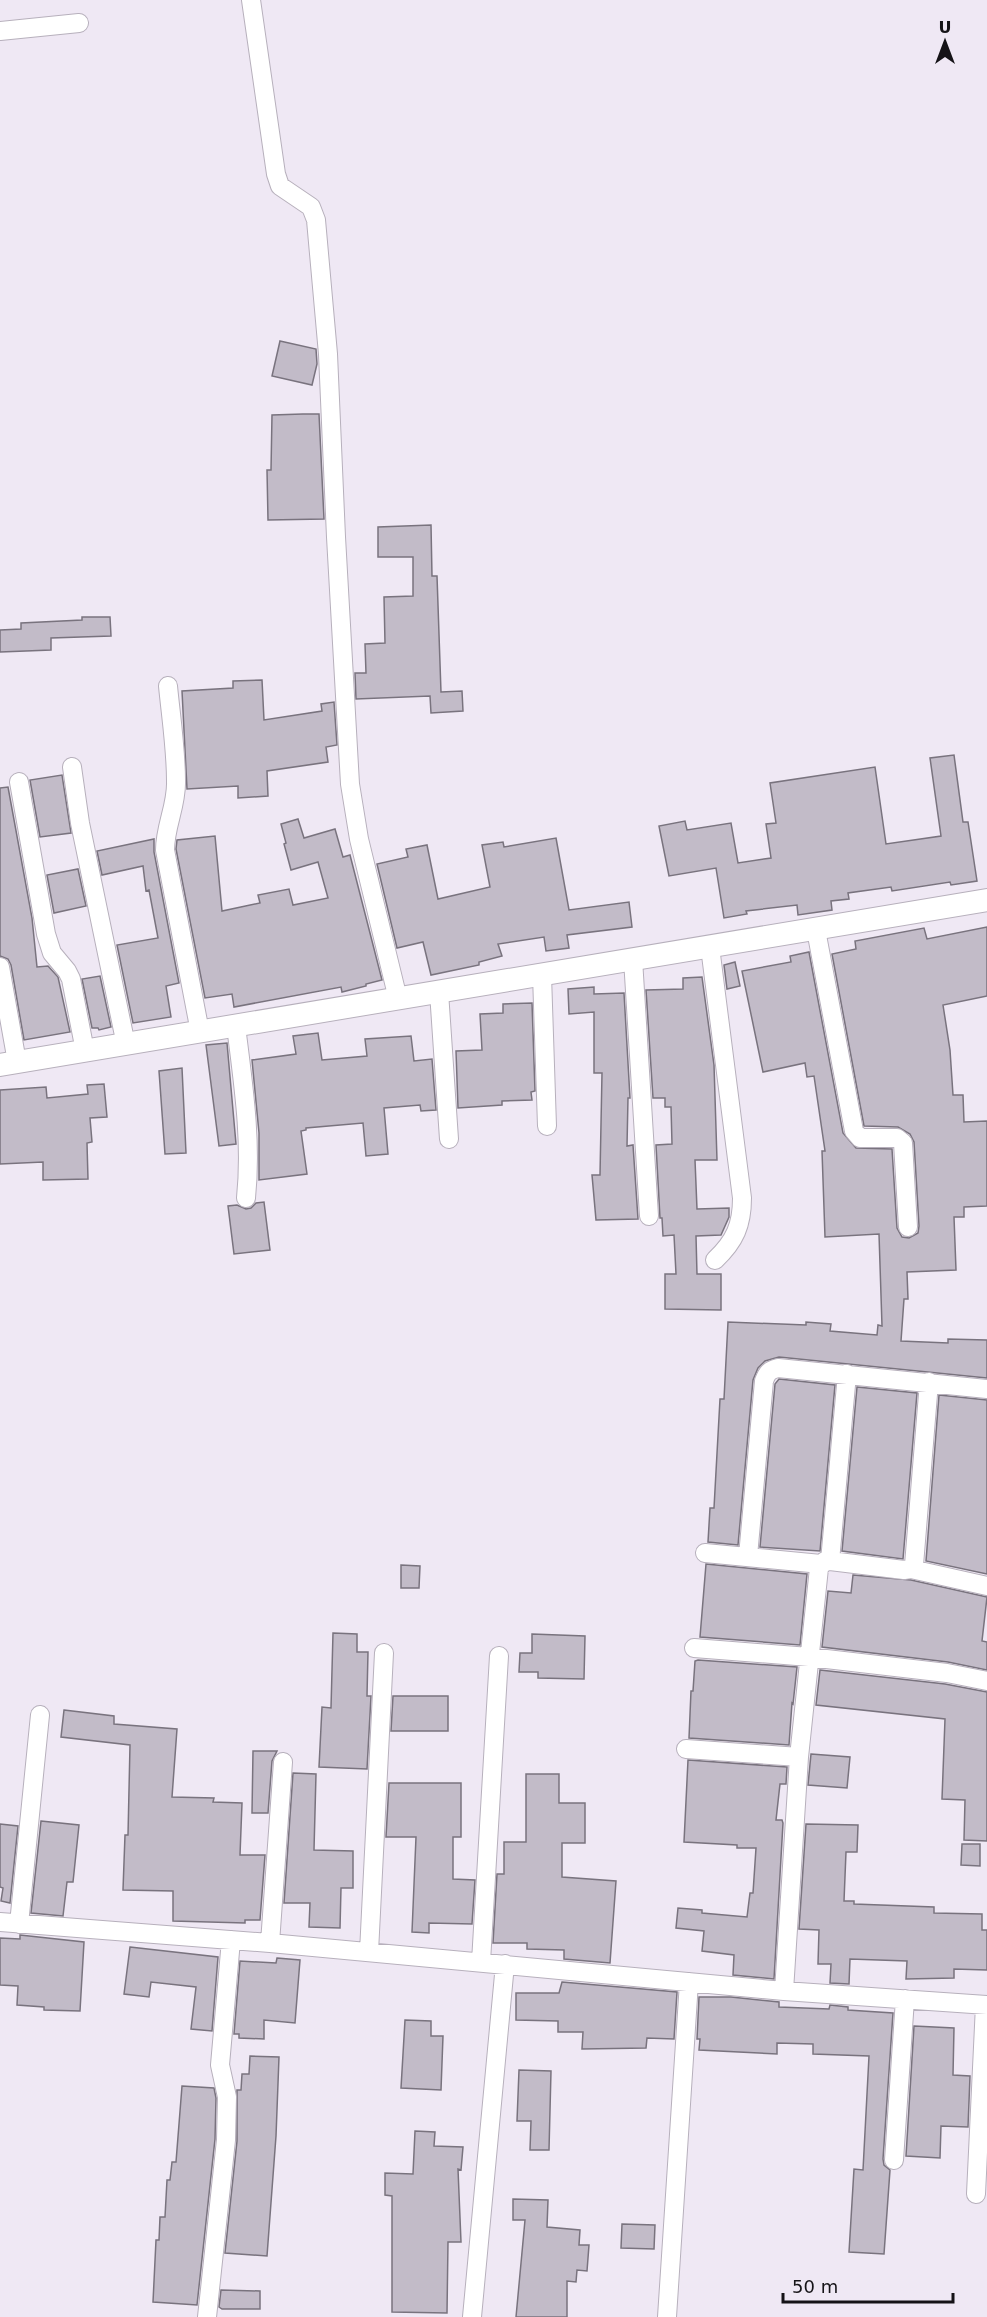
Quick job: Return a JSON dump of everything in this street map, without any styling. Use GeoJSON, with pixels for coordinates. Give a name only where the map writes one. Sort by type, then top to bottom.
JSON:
{"type":"FeatureCollection","features":[{"type":"Feature","properties":{"kind":"street"},"geometry":{"type":"LineString","coordinates":[[251,0],[276,174],[280,186],[289,195],[311,207],[316,220],[328,354],[350,784],[361,850],[398,999]]}},
{"type":"Feature","properties":{"kind":"street"},"geometry":{"type":"LineString","coordinates":[[0,31],[79,23]]}},
{"type":"Feature","properties":{"kind":"street"},"geometry":{"type":"LineString","coordinates":[[168,686],[177,781],[174,810],[166,831],[165,850],[200,1032]]}},
{"type":"Feature","properties":{"kind":"street"},"geometry":{"type":"LineString","coordinates":[[72,767],[80,823],[126,1044]]}},
{"type":"Feature","properties":{"kind":"street"},"geometry":{"type":"LineString","coordinates":[[19,782],[46,934],[52,953],[71,979],[85,1051]]}},
{"type":"Feature","properties":{"kind":"street"},"geometry":{"type":"LineString","coordinates":[[0,967],[9,1064],[987,900]]}},
{"type":"Feature","properties":{"kind":"street"},"geometry":{"type":"LineString","coordinates":[[816,930],[854,1131],[860,1138],[897,1138],[903,1143],[908,1227]]}},
{"type":"Feature","properties":{"kind":"street"},"geometry":{"type":"LineString","coordinates":[[710,947],[742,1198],[742,1215],[738,1231],[729,1247],[715,1260]]}},
{"type":"Feature","properties":{"kind":"street"},"geometry":{"type":"LineString","coordinates":[[633,959],[649,1216]]}},
{"type":"Feature","properties":{"kind":"street"},"geometry":{"type":"LineString","coordinates":[[542,975],[547,1125]]}},
{"type":"Feature","properties":{"kind":"street"},"geometry":{"type":"LineString","coordinates":[[439,992],[449,1139]]}},
{"type":"Feature","properties":{"kind":"street"},"geometry":{"type":"LineString","coordinates":[[236,1026],[248,1130],[249,1167],[246,1198]]}},
{"type":"Feature","properties":{"kind":"street"},"geometry":{"type":"LineString","coordinates":[[748,1556],[766,1373],[770,1370],[778,1368],[847,1374],[987,1389]]}},
{"type":"Feature","properties":{"kind":"street"},"geometry":{"type":"LineString","coordinates":[[784,1991],[799,1757],[809,1657],[819,1568],[826,1562],[847,1374]]}},
{"type":"Feature","properties":{"kind":"street"},"geometry":{"type":"LineString","coordinates":[[911,1569],[914,1565],[919,1517],[929,1382]]}},
{"type":"Feature","properties":{"kind":"street"},"geometry":{"type":"LineString","coordinates":[[705,1553],[911,1569],[987,1586]]}},
{"type":"Feature","properties":{"kind":"street"},"geometry":{"type":"LineString","coordinates":[[694,1648],[809,1657],[947,1673],[987,1681]]}},
{"type":"Feature","properties":{"kind":"street"},"geometry":{"type":"LineString","coordinates":[[369,1952],[384,1653]]}},
{"type":"Feature","properties":{"kind":"street"},"geometry":{"type":"LineString","coordinates":[[481,1962],[499,1656]]}},
{"type":"Feature","properties":{"kind":"street"},"geometry":{"type":"LineString","coordinates":[[19,1924],[40,1715]]}},
{"type":"Feature","properties":{"kind":"street"},"geometry":{"type":"LineString","coordinates":[[686,1749],[799,1757]]}},
{"type":"Feature","properties":{"kind":"street"},"geometry":{"type":"LineString","coordinates":[[270,1943],[283,1762]]}},
{"type":"Feature","properties":{"kind":"street"},"geometry":{"type":"LineString","coordinates":[[0,1922],[270,1943],[784,1991],[986,2005],[976,2194]]}},
{"type":"Feature","properties":{"kind":"street"},"geometry":{"type":"LineString","coordinates":[[207,2317],[226,2140],[227,2097],[219,2065],[231,1940]]}},
{"type":"Feature","properties":{"kind":"street"},"geometry":{"type":"LineString","coordinates":[[472,2317],[505,1964]]}},
{"type":"Feature","properties":{"kind":"street"},"geometry":{"type":"LineString","coordinates":[[667,2317],[689,1982]]}},
{"type":"Feature","properties":{"kind":"street"},"geometry":{"type":"LineString","coordinates":[[894,2160],[905,1999]]}},
{"type":"Feature","properties":{"kind":"building"},"geometry":{"type":"Polygon","coordinates":[[[280,341],[316,349],[317,364],[312,385],[272,376],[280,341]]]}},
{"type":"Feature","properties":{"kind":"building"},"geometry":{"type":"Polygon","coordinates":[[[319,414],[324,519],[268,520],[267,470],[271,470],[272,415],[319,414]]]}},
{"type":"Feature","properties":{"kind":"building"},"geometry":{"type":"Polygon","coordinates":[[[431,525],[432,576],[437,576],[441,692],[462,691],[463,711],[431,713],[430,696],[356,699],[355,673],[366,673],[365,644],[385,643],[384,597],[413,596],[413,557],[378,557],[378,527],[431,525]]]}},
{"type":"Feature","properties":{"kind":"building"},"geometry":{"type":"Polygon","coordinates":[[[82,617],[110,617],[111,636],[51,638],[51,650],[0,652],[0,630],[21,629],[21,623],[82,620],[82,617]]]}},
{"type":"Feature","properties":{"kind":"building"},"geometry":{"type":"Polygon","coordinates":[[[262,680],[264,720],[322,711],[321,704],[334,702],[337,745],[326,747],[328,762],[267,771],[268,796],[238,798],[238,786],[187,789],[182,691],[233,688],[233,681],[262,680]]]}},
{"type":"Feature","properties":{"kind":"building"},"geometry":{"type":"Polygon","coordinates":[[[954,755],[963,822],[968,822],[977,881],[951,885],[950,882],[892,891],[891,887],[848,893],[849,899],[831,901],[832,910],[798,915],[797,905],[746,911],[747,914],[724,918],[716,868],[669,876],[659,826],[685,821],[687,830],[731,823],[738,863],[771,858],[766,824],[776,823],[770,783],[875,767],[886,844],[941,836],[930,758],[954,755]]]}},
{"type":"Feature","properties":{"kind":"building"},"geometry":{"type":"Polygon","coordinates":[[[62,775],[71,833],[40,837],[30,780],[62,775]]]}},
{"type":"Feature","properties":{"kind":"building"},"geometry":{"type":"Polygon","coordinates":[[[8,787],[32,918],[37,967],[48,966],[58,977],[70,1032],[24,1040],[11,965],[8,959],[0,956],[0,788],[8,787]]]}},
{"type":"Feature","properties":{"kind":"building"},"geometry":{"type":"Polygon","coordinates":[[[298,819],[304,838],[335,829],[343,857],[350,855],[382,980],[342,992],[341,987],[234,1007],[232,994],[205,998],[176,849],[177,840],[215,836],[222,911],[260,903],[258,895],[289,889],[293,905],[328,898],[318,862],[291,870],[281,824],[298,819]]]}},
{"type":"Feature","properties":{"kind":"building"},"geometry":{"type":"Polygon","coordinates":[[[556,838],[569,910],[629,902],[632,927],[567,935],[569,948],[546,951],[544,937],[498,944],[502,956],[479,962],[479,965],[431,975],[423,942],[397,948],[377,864],[408,857],[406,849],[427,845],[438,899],[490,887],[482,845],[503,842],[504,847],[556,838]]]}},
{"type":"Feature","properties":{"kind":"building"},"geometry":{"type":"Polygon","coordinates":[[[154,839],[154,852],[179,983],[166,986],[171,1017],[133,1023],[117,945],[158,938],[149,890],[146,891],[143,866],[102,875],[97,851],[154,839]]]}},
{"type":"Feature","properties":{"kind":"building"},"geometry":{"type":"Polygon","coordinates":[[[78,869],[86,906],[54,913],[47,875],[78,869]]]}},
{"type":"Feature","properties":{"kind":"building"},"geometry":{"type":"Polygon","coordinates":[[[987,927],[987,996],[943,1005],[950,1050],[953,1095],[963,1095],[964,1122],[987,1121],[987,1206],[964,1207],[964,1217],[954,1217],[956,1270],[907,1272],[908,1299],[904,1299],[901,1341],[948,1343],[948,1339],[987,1340],[987,1378],[779,1357],[765,1361],[758,1368],[753,1380],[738,1545],[708,1542],[710,1508],[714,1508],[720,1399],[724,1399],[728,1322],[831,1324],[830,1331],[877,1335],[878,1325],[882,1326],[879,1234],[825,1237],[822,1151],[825,1151],[814,1076],[807,1077],[805,1063],[763,1072],[742,971],[791,962],[790,956],[809,952],[843,1133],[856,1148],[892,1149],[897,1228],[902,1237],[909,1238],[918,1233],[919,1226],[914,1142],[910,1134],[898,1127],[864,1126],[832,954],[856,949],[855,941],[924,928],[927,939],[987,927]]]}},
{"type":"Feature","properties":{"kind":"building"},"geometry":{"type":"Polygon","coordinates":[[[735,962],[740,986],[727,989],[724,965],[735,962]]]}},
{"type":"Feature","properties":{"kind":"building"},"geometry":{"type":"Polygon","coordinates":[[[100,976],[111,1027],[99,1030],[92,1028],[82,979],[100,976]]]}},
{"type":"Feature","properties":{"kind":"building"},"geometry":{"type":"Polygon","coordinates":[[[702,977],[714,1065],[717,1160],[695,1160],[697,1209],[729,1208],[729,1217],[721,1235],[696,1236],[697,1274],[721,1274],[721,1310],[665,1309],[665,1274],[676,1274],[674,1235],[663,1236],[656,1145],[672,1144],[671,1107],[665,1107],[665,1098],[653,1098],[646,990],[683,989],[683,978],[702,977]]]}},
{"type":"Feature","properties":{"kind":"building"},"geometry":{"type":"Polygon","coordinates":[[[594,987],[594,994],[624,993],[630,1098],[628,1098],[627,1146],[633,1145],[638,1219],[596,1220],[592,1175],[600,1175],[602,1073],[594,1073],[594,1012],[569,1014],[568,989],[594,987]]]}},
{"type":"Feature","properties":{"kind":"building"},"geometry":{"type":"Polygon","coordinates":[[[532,1003],[535,1091],[531,1092],[532,1100],[502,1101],[502,1105],[458,1108],[456,1051],[482,1050],[480,1014],[503,1013],[503,1004],[532,1003]]]}},
{"type":"Feature","properties":{"kind":"building"},"geometry":{"type":"Polygon","coordinates":[[[318,1033],[322,1060],[367,1056],[365,1039],[411,1036],[414,1061],[432,1059],[436,1110],[421,1111],[420,1105],[384,1108],[388,1154],[366,1156],[363,1123],[306,1128],[301,1131],[307,1174],[259,1180],[259,1133],[252,1060],[296,1054],[293,1036],[318,1033]]]}},
{"type":"Feature","properties":{"kind":"building"},"geometry":{"type":"Polygon","coordinates":[[[227,1043],[236,1144],[219,1146],[206,1045],[227,1043]]]}},
{"type":"Feature","properties":{"kind":"building"},"geometry":{"type":"Polygon","coordinates":[[[182,1068],[186,1153],[165,1154],[159,1071],[182,1068]]]}},
{"type":"Feature","properties":{"kind":"building"},"geometry":{"type":"Polygon","coordinates":[[[104,1084],[107,1117],[90,1118],[92,1142],[87,1143],[88,1179],[43,1180],[43,1162],[0,1164],[0,1090],[46,1087],[47,1098],[88,1094],[87,1085],[104,1084]]]}},
{"type":"Feature","properties":{"kind":"building"},"geometry":{"type":"Polygon","coordinates":[[[264,1202],[270,1250],[234,1254],[228,1206],[237,1205],[246,1209],[256,1203],[264,1202]]]}},
{"type":"Feature","properties":{"kind":"building"},"geometry":{"type":"Polygon","coordinates":[[[779,1379],[835,1385],[820,1551],[760,1547],[775,1384],[779,1379]]]}},
{"type":"Feature","properties":{"kind":"building"},"geometry":{"type":"Polygon","coordinates":[[[857,1387],[917,1393],[903,1559],[842,1551],[857,1387]]]}},
{"type":"Feature","properties":{"kind":"building"},"geometry":{"type":"Polygon","coordinates":[[[939,1395],[987,1400],[987,1574],[926,1561],[939,1395]]]}},
{"type":"Feature","properties":{"kind":"building"},"geometry":{"type":"Polygon","coordinates":[[[706,1564],[807,1574],[800,1645],[700,1637],[706,1564]]]}},
{"type":"Feature","properties":{"kind":"building"},"geometry":{"type":"Polygon","coordinates":[[[401,1565],[420,1566],[419,1588],[401,1588],[401,1565]]]}},
{"type":"Feature","properties":{"kind":"building"},"geometry":{"type":"Polygon","coordinates":[[[853,1575],[911,1580],[987,1597],[982,1641],[987,1642],[987,1670],[948,1662],[822,1647],[828,1591],[851,1593],[853,1575]]]}},
{"type":"Feature","properties":{"kind":"building"},"geometry":{"type":"Polygon","coordinates":[[[333,1633],[357,1634],[357,1652],[368,1652],[367,1696],[371,1696],[367,1769],[319,1767],[322,1707],[331,1708],[333,1633]]]}},
{"type":"Feature","properties":{"kind":"building"},"geometry":{"type":"Polygon","coordinates":[[[532,1634],[585,1636],[584,1679],[538,1678],[538,1672],[519,1672],[520,1653],[532,1653],[532,1634]]]}},
{"type":"Feature","properties":{"kind":"building"},"geometry":{"type":"Polygon","coordinates":[[[695,1661],[797,1667],[789,1745],[689,1738],[691,1691],[693,1691],[695,1661]]]}},
{"type":"Feature","properties":{"kind":"building"},"geometry":{"type":"Polygon","coordinates":[[[820,1670],[945,1684],[987,1692],[987,1841],[964,1840],[965,1800],[942,1799],[945,1719],[816,1705],[820,1670]]]}},
{"type":"Feature","properties":{"kind":"building"},"geometry":{"type":"Polygon","coordinates":[[[393,1696],[448,1696],[448,1731],[391,1731],[393,1696]]]}},
{"type":"Feature","properties":{"kind":"building"},"geometry":{"type":"Polygon","coordinates":[[[64,1710],[114,1716],[114,1724],[177,1729],[172,1797],[214,1798],[213,1802],[242,1803],[240,1855],[265,1855],[260,1920],[245,1920],[245,1923],[173,1921],[173,1891],[123,1890],[125,1835],[128,1835],[130,1745],[61,1737],[64,1710]]]}},
{"type":"Feature","properties":{"kind":"building"},"geometry":{"type":"Polygon","coordinates":[[[253,1751],[277,1751],[272,1761],[268,1813],[252,1813],[253,1751]]]}},
{"type":"Feature","properties":{"kind":"building"},"geometry":{"type":"Polygon","coordinates":[[[811,1754],[850,1757],[847,1788],[808,1785],[811,1754]]]}},
{"type":"Feature","properties":{"kind":"building"},"geometry":{"type":"Polygon","coordinates":[[[688,1760],[787,1767],[786,1784],[780,1784],[776,1820],[782,1820],[783,1823],[774,1979],[733,1975],[734,1955],[702,1951],[704,1931],[676,1928],[678,1908],[702,1910],[702,1913],[747,1917],[750,1893],[753,1893],[756,1848],[684,1842],[688,1760]]]}},
{"type":"Feature","properties":{"kind":"building"},"geometry":{"type":"Polygon","coordinates":[[[293,1773],[316,1774],[314,1850],[353,1851],[353,1888],[341,1888],[340,1928],[309,1927],[310,1903],[284,1903],[293,1773]]]}},
{"type":"Feature","properties":{"kind":"building"},"geometry":{"type":"Polygon","coordinates":[[[526,1774],[559,1774],[559,1803],[585,1803],[585,1843],[562,1843],[562,1877],[616,1881],[610,1963],[564,1959],[564,1950],[527,1949],[527,1943],[493,1943],[497,1874],[504,1874],[504,1842],[526,1842],[526,1774]]]}},
{"type":"Feature","properties":{"kind":"building"},"geometry":{"type":"Polygon","coordinates":[[[389,1783],[461,1783],[461,1837],[453,1837],[453,1879],[475,1880],[472,1924],[429,1923],[429,1933],[412,1932],[416,1837],[386,1837],[389,1783]]]}},
{"type":"Feature","properties":{"kind":"building"},"geometry":{"type":"Polygon","coordinates":[[[41,1821],[79,1825],[73,1882],[67,1882],[63,1916],[31,1913],[41,1821]]]}},
{"type":"Feature","properties":{"kind":"building"},"geometry":{"type":"Polygon","coordinates":[[[0,1824],[18,1826],[10,1903],[1,1901],[3,1888],[0,1887],[0,1824]]]}},
{"type":"Feature","properties":{"kind":"building"},"geometry":{"type":"Polygon","coordinates":[[[806,1824],[858,1825],[857,1852],[846,1852],[844,1901],[854,1901],[854,1904],[934,1907],[934,1913],[982,1914],[982,1930],[987,1930],[987,1970],[954,1969],[954,1978],[906,1979],[907,1961],[850,1959],[849,1984],[830,1983],[831,1964],[818,1964],[819,1930],[799,1929],[806,1824]]]}},
{"type":"Feature","properties":{"kind":"building"},"geometry":{"type":"Polygon","coordinates":[[[962,1844],[980,1844],[980,1866],[961,1865],[962,1844]]]}},
{"type":"Feature","properties":{"kind":"building"},"geometry":{"type":"Polygon","coordinates":[[[20,1935],[84,1942],[80,2011],[44,2010],[44,2007],[17,2005],[18,1986],[0,1985],[0,1938],[20,1939],[20,1935]]]}},
{"type":"Feature","properties":{"kind":"building"},"geometry":{"type":"Polygon","coordinates":[[[130,1947],[218,1957],[212,2031],[191,2029],[196,1987],[151,1982],[149,1997],[124,1994],[130,1947]]]}},
{"type":"Feature","properties":{"kind":"building"},"geometry":{"type":"Polygon","coordinates":[[[277,1958],[300,1960],[295,2023],[264,2020],[264,2039],[239,2038],[239,2034],[234,2034],[240,1961],[276,1963],[277,1958]]]}},
{"type":"Feature","properties":{"kind":"building"},"geometry":{"type":"Polygon","coordinates":[[[562,1982],[677,1992],[674,2039],[647,2038],[646,2048],[582,2049],[583,2032],[558,2032],[558,2021],[516,2020],[516,1993],[559,1993],[562,1982]]]}},
{"type":"Feature","properties":{"kind":"building"},"geometry":{"type":"Polygon","coordinates":[[[699,1997],[731,1997],[779,2002],[779,2007],[829,2009],[830,2005],[848,2007],[848,2010],[893,2013],[883,2159],[884,2165],[890,2170],[884,2254],[849,2252],[854,2169],[863,2170],[869,2056],[813,2054],[813,2044],[777,2043],[777,2054],[699,2050],[700,2039],[697,2039],[699,1997]]]}},
{"type":"Feature","properties":{"kind":"building"},"geometry":{"type":"Polygon","coordinates":[[[405,2020],[431,2021],[431,2036],[443,2036],[441,2090],[401,2088],[405,2020]]]}},
{"type":"Feature","properties":{"kind":"building"},"geometry":{"type":"Polygon","coordinates":[[[914,2026],[954,2028],[953,2075],[970,2076],[968,2127],[941,2126],[940,2158],[906,2156],[914,2026]]]}},
{"type":"Feature","properties":{"kind":"building"},"geometry":{"type":"Polygon","coordinates":[[[250,2056],[279,2057],[267,2256],[225,2253],[237,2141],[237,2090],[241,2090],[242,2074],[249,2074],[250,2056]]]}},
{"type":"Feature","properties":{"kind":"building"},"geometry":{"type":"Polygon","coordinates":[[[519,2070],[551,2071],[549,2150],[530,2150],[531,2121],[517,2121],[519,2070]]]}},
{"type":"Feature","properties":{"kind":"building"},"geometry":{"type":"Polygon","coordinates":[[[182,2086],[214,2088],[216,2098],[215,2139],[197,2305],[153,2302],[156,2240],[159,2240],[160,2217],[165,2217],[167,2180],[170,2180],[172,2162],[176,2162],[182,2086]]]}},
{"type":"Feature","properties":{"kind":"building"},"geometry":{"type":"Polygon","coordinates":[[[415,2131],[435,2132],[434,2146],[463,2147],[461,2170],[458,2169],[461,2242],[448,2242],[447,2313],[392,2312],[392,2196],[385,2195],[385,2173],[413,2174],[415,2131]]]}},
{"type":"Feature","properties":{"kind":"building"},"geometry":{"type":"Polygon","coordinates":[[[513,2199],[548,2200],[547,2227],[580,2230],[579,2245],[589,2245],[587,2271],[577,2270],[576,2282],[567,2281],[567,2317],[516,2317],[525,2220],[513,2220],[513,2199]]]}},
{"type":"Feature","properties":{"kind":"building"},"geometry":{"type":"Polygon","coordinates":[[[622,2224],[655,2225],[654,2249],[621,2248],[622,2224]]]}},
{"type":"Feature","properties":{"kind":"building"},"geometry":{"type":"Polygon","coordinates":[[[221,2290],[260,2291],[260,2309],[222,2309],[219,2307],[221,2290]]]}}]}
